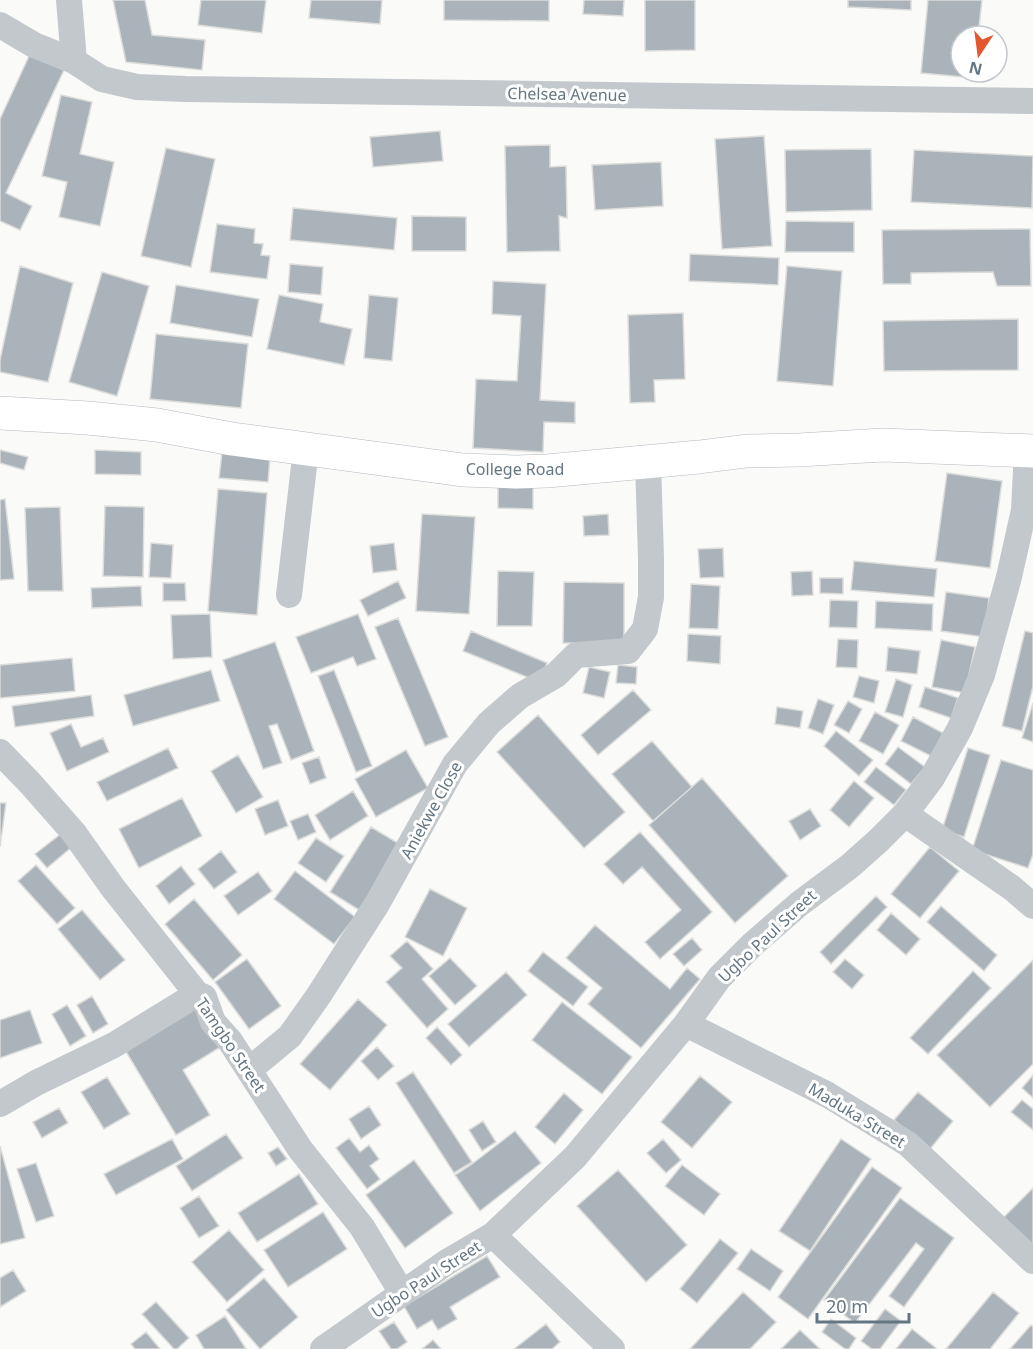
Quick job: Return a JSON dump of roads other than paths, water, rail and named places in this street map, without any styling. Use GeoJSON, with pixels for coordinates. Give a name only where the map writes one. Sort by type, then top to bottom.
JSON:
{"type":"FeatureCollection","features":[{"type":"Feature","properties":{"kind":"main road","name":"College Road"},"geometry":{"type":"LineString","coordinates":[[0,413],[157,425],[232,440],[408,463],[516,472],[648,462],[747,451],[883,445],[1030,451]]}},
{"type":"Feature","properties":{"kind":"street"},"geometry":{"type":"LineString","coordinates":[[69,0],[74,61]]}},
{"type":"Feature","properties":{"kind":"street","name":"Chelsea Avenue"},"geometry":{"type":"LineString","coordinates":[[0,25],[34,45],[74,61],[102,79],[136,87],[1033,101]]}},
{"type":"Feature","properties":{"kind":"street"},"geometry":{"type":"LineString","coordinates":[[289,595],[306,449]]}},
{"type":"Feature","properties":{"kind":"street","name":"Ugbo Paul Street"},"geometry":{"type":"LineString","coordinates":[[323,1349],[447,1262],[493,1235],[575,1157],[686,1024],[719,978],[753,944],[799,904],[850,866],[905,814],[932,778],[960,728],[981,675],[1009,577],[1024,510],[1030,451]]}},
{"type":"Feature","properties":{"kind":"street","name":"Aniekwe Close"},"geometry":{"type":"LineString","coordinates":[[249,1071],[290,1036],[319,995],[377,904],[454,764],[489,723],[520,696],[556,675],[576,655],[628,651],[645,629],[651,597],[648,462]]}},
{"type":"Feature","properties":{"kind":"street","name":"Tamgbo Street"},"geometry":{"type":"LineString","coordinates":[[0,752],[74,832],[113,888],[197,994],[204,997],[213,1022],[230,1041],[300,1149],[362,1227],[402,1293]]}},
{"type":"Feature","properties":{"kind":"street"},"geometry":{"type":"LineString","coordinates":[[905,814],[1012,888],[1033,906]]}},
{"type":"Feature","properties":{"kind":"street"},"geometry":{"type":"LineString","coordinates":[[0,1104],[36,1083],[114,1045],[197,994]]}},
{"type":"Feature","properties":{"kind":"street","name":"Maduka Street"},"geometry":{"type":"LineString","coordinates":[[686,1024],[828,1095],[908,1144],[1033,1261]]}},
{"type":"Feature","properties":{"kind":"street"},"geometry":{"type":"LineString","coordinates":[[493,1235],[612,1349]]}}]}
